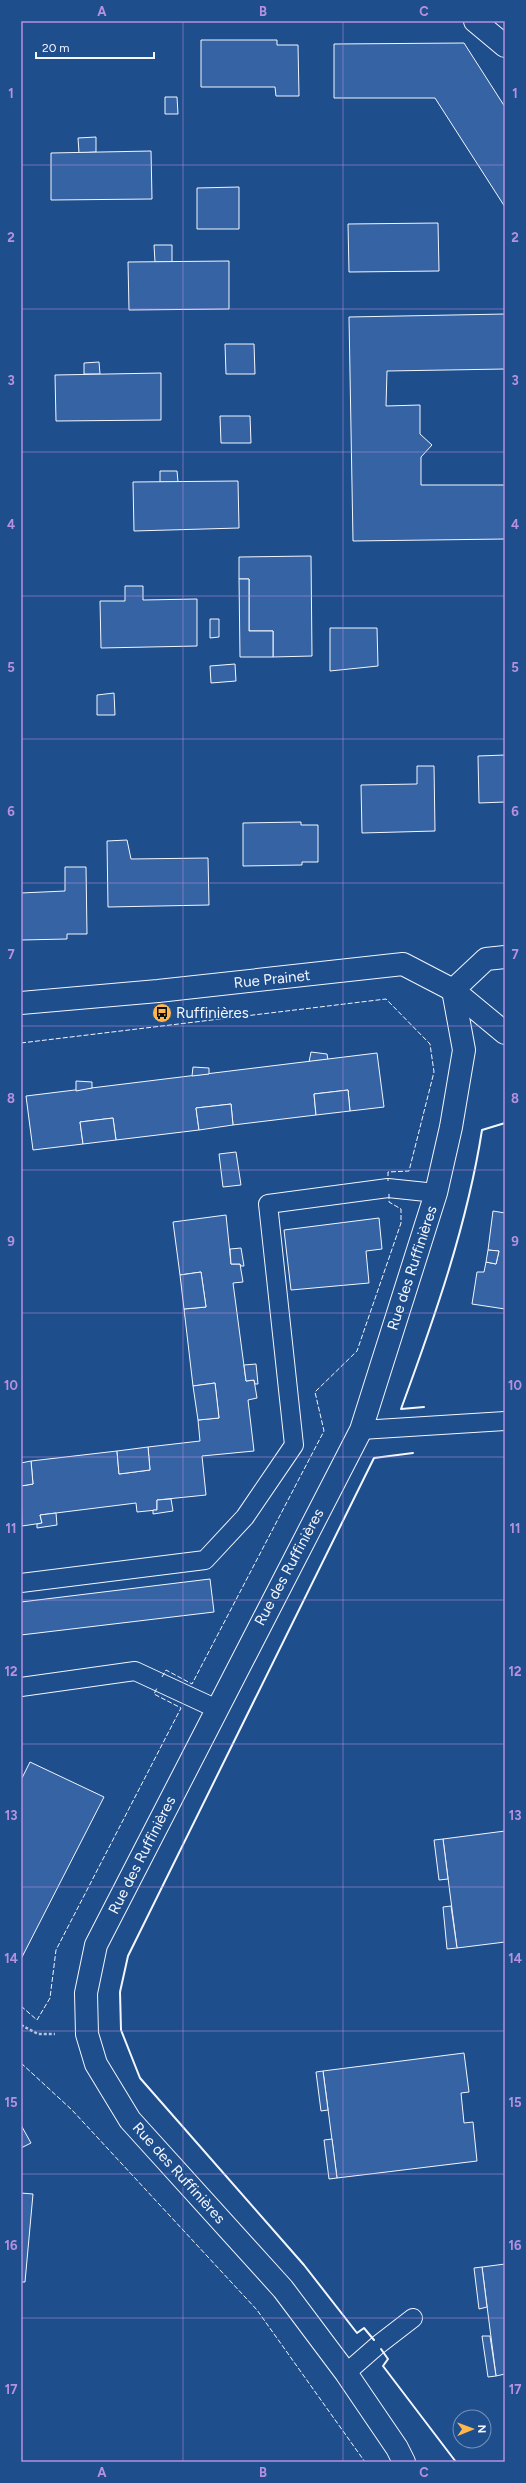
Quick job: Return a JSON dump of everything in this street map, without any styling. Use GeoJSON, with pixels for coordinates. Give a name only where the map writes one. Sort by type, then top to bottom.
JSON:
{"type":"FeatureCollection","features":[{"type":"Feature","properties":{"kind":"street"},"geometry":{"type":"LineString","coordinates":[[475,21],[505,46]]}},
{"type":"Feature","properties":{"kind":"street"},"geometry":{"type":"LineString","coordinates":[[453,990],[486,959],[505,957]]}},
{"type":"Feature","properties":{"kind":"street","name":"Rue Prainet"},"geometry":{"type":"LineString","coordinates":[[21,1003],[158,991],[403,964],[453,990],[505,1034]]}},
{"type":"Feature","properties":{"kind":"street","name":"Rue des Ruffinières"},"geometry":{"type":"LineString","coordinates":[[404,2462],[397,2448],[346,2373],[283,2289],[130,2120],[96,2064],[87,2034],[86,1993],[96,1945],[361,1430],[436,1193],[455,1109],[464,1050],[453,990]]}},
{"type":"Feature","properties":{"kind":"lane","name":"Rue des Ruffinières"},"geometry":{"type":"LineString","coordinates":[[21,1583],[205,1560],[245,1517],[294,1445],[268,1204],[388,1188],[436,1193]]}},
{"type":"Feature","properties":{"kind":"lane"},"geometry":{"type":"LineString","coordinates":[[361,1430],[505,1421]]}},
{"type":"Feature","properties":{"kind":"lane"},"geometry":{"type":"LineString","coordinates":[[21,1687],[135,1671],[217,1709]]}},
{"type":"Feature","properties":{"kind":"lane"},"geometry":{"type":"LineString","coordinates":[[346,2373],[378,2345],[413,2318]]}},
{"type":"Feature","properties":{"kind":"building"},"geometry":{"type":"Polygon","coordinates":[[[201,40],[277,40],[277,45],[298,45],[299,96],[276,96],[275,87],[201,87],[201,40]]]}},
{"type":"Feature","properties":{"kind":"building"},"geometry":{"type":"Polygon","coordinates":[[[464,43],[505,107],[505,207],[435,98],[334,98],[334,44],[464,43]]]}},
{"type":"Feature","properties":{"kind":"building"},"geometry":{"type":"Polygon","coordinates":[[[165,97],[177,97],[178,114],[165,114],[165,97]]]}},
{"type":"Feature","properties":{"kind":"building"},"geometry":{"type":"Polygon","coordinates":[[[96,137],[96,152],[79,153],[78,138],[96,137]]]}},
{"type":"Feature","properties":{"kind":"building"},"geometry":{"type":"Polygon","coordinates":[[[151,151],[152,199],[51,200],[51,153],[151,151]]]}},
{"type":"Feature","properties":{"kind":"building"},"geometry":{"type":"Polygon","coordinates":[[[239,187],[239,229],[197,229],[197,188],[239,187]]]}},
{"type":"Feature","properties":{"kind":"building"},"geometry":{"type":"Polygon","coordinates":[[[438,223],[439,271],[349,272],[348,224],[438,223]]]}},
{"type":"Feature","properties":{"kind":"building"},"geometry":{"type":"Polygon","coordinates":[[[154,245],[172,245],[172,262],[155,262],[154,245]]]}},
{"type":"Feature","properties":{"kind":"building"},"geometry":{"type":"Polygon","coordinates":[[[229,261],[229,309],[129,310],[128,262],[229,261]]]}},
{"type":"Feature","properties":{"kind":"building"},"geometry":{"type":"Polygon","coordinates":[[[505,314],[505,369],[387,371],[386,406],[420,405],[420,434],[432,445],[421,457],[421,485],[505,485],[505,539],[353,541],[349,317],[505,314]]]}},
{"type":"Feature","properties":{"kind":"building"},"geometry":{"type":"Polygon","coordinates":[[[225,344],[254,344],[255,374],[226,374],[225,344]]]}},
{"type":"Feature","properties":{"kind":"building"},"geometry":{"type":"Polygon","coordinates":[[[99,362],[100,374],[84,374],[84,363],[99,362]]]}},
{"type":"Feature","properties":{"kind":"building"},"geometry":{"type":"Polygon","coordinates":[[[161,373],[161,420],[56,421],[55,375],[161,373]]]}},
{"type":"Feature","properties":{"kind":"building"},"geometry":{"type":"Polygon","coordinates":[[[220,416],[250,416],[251,443],[221,443],[220,416]]]}},
{"type":"Feature","properties":{"kind":"building"},"geometry":{"type":"Polygon","coordinates":[[[160,471],[177,471],[178,482],[160,482],[160,471]]]}},
{"type":"Feature","properties":{"kind":"building"},"geometry":{"type":"Polygon","coordinates":[[[238,481],[239,528],[134,531],[133,482],[238,481]]]}},
{"type":"Feature","properties":{"kind":"building"},"geometry":{"type":"Polygon","coordinates":[[[311,556],[312,656],[273,657],[273,631],[249,631],[249,579],[239,579],[239,557],[311,556]]]}},
{"type":"Feature","properties":{"kind":"building"},"geometry":{"type":"Polygon","coordinates":[[[239,579],[249,579],[249,631],[273,631],[273,657],[240,657],[239,579]]]}},
{"type":"Feature","properties":{"kind":"building"},"geometry":{"type":"Polygon","coordinates":[[[125,586],[143,586],[143,600],[197,599],[197,646],[101,648],[100,601],[125,601],[125,586]]]}},
{"type":"Feature","properties":{"kind":"building"},"geometry":{"type":"Polygon","coordinates":[[[210,619],[219,619],[219,637],[210,638],[210,619]]]}},
{"type":"Feature","properties":{"kind":"building"},"geometry":{"type":"Polygon","coordinates":[[[330,628],[377,628],[378,666],[330,671],[330,628]]]}},
{"type":"Feature","properties":{"kind":"building"},"geometry":{"type":"Polygon","coordinates":[[[235,664],[236,681],[211,683],[210,666],[235,664]]]}},
{"type":"Feature","properties":{"kind":"building"},"geometry":{"type":"Polygon","coordinates":[[[114,693],[115,715],[97,715],[97,695],[114,693]]]}},
{"type":"Feature","properties":{"kind":"building"},"geometry":{"type":"Polygon","coordinates":[[[505,755],[505,802],[479,803],[478,756],[505,755]]]}},
{"type":"Feature","properties":{"kind":"building"},"geometry":{"type":"Polygon","coordinates":[[[417,766],[434,766],[435,831],[362,833],[361,785],[417,784],[417,766]]]}},
{"type":"Feature","properties":{"kind":"building"},"geometry":{"type":"Polygon","coordinates":[[[301,822],[301,825],[318,825],[318,862],[302,862],[302,865],[243,866],[243,823],[301,822]]]}},
{"type":"Feature","properties":{"kind":"building"},"geometry":{"type":"Polygon","coordinates":[[[127,840],[131,859],[208,858],[209,905],[108,907],[107,841],[127,840]]]}},
{"type":"Feature","properties":{"kind":"building"},"geometry":{"type":"Polygon","coordinates":[[[65,867],[86,867],[87,934],[67,934],[67,939],[21,940],[21,893],[65,891],[65,867]]]}},
{"type":"Feature","properties":{"kind":"building"},"geometry":{"type":"Polygon","coordinates":[[[311,1052],[327,1054],[328,1060],[309,1062],[311,1052]]]}},
{"type":"Feature","properties":{"kind":"building"},"geometry":{"type":"Polygon","coordinates":[[[377,1053],[384,1107],[350,1111],[348,1090],[314,1094],[316,1115],[233,1125],[231,1104],[196,1108],[199,1130],[116,1140],[113,1118],[80,1122],[83,1144],[33,1150],[26,1096],[377,1053]]]}},
{"type":"Feature","properties":{"kind":"building"},"geometry":{"type":"Polygon","coordinates":[[[193,1067],[209,1068],[209,1074],[192,1076],[193,1067]]]}},
{"type":"Feature","properties":{"kind":"building"},"geometry":{"type":"Polygon","coordinates":[[[76,1081],[92,1082],[92,1088],[76,1091],[76,1081]]]}},
{"type":"Feature","properties":{"kind":"building"},"geometry":{"type":"Polygon","coordinates":[[[348,1090],[350,1111],[316,1115],[314,1094],[348,1090]]]}},
{"type":"Feature","properties":{"kind":"building"},"geometry":{"type":"Polygon","coordinates":[[[231,1104],[233,1125],[199,1130],[196,1108],[231,1104]]]}},
{"type":"Feature","properties":{"kind":"building"},"geometry":{"type":"Polygon","coordinates":[[[113,1118],[116,1140],[83,1144],[80,1122],[113,1118]]]}},
{"type":"Feature","properties":{"kind":"building"},"geometry":{"type":"Polygon","coordinates":[[[236,1152],[241,1185],[223,1187],[219,1154],[236,1152]]]}},
{"type":"Feature","properties":{"kind":"building"},"geometry":{"type":"Polygon","coordinates":[[[493,1211],[505,1213],[505,1309],[472,1304],[477,1272],[484,1272],[486,1262],[496,1264],[499,1251],[488,1250],[493,1211]]]}},
{"type":"Feature","properties":{"kind":"building"},"geometry":{"type":"Polygon","coordinates":[[[226,1215],[231,1264],[240,1264],[243,1282],[233,1283],[246,1381],[254,1380],[257,1398],[248,1400],[254,1451],[202,1456],[206,1495],[157,1500],[157,1510],[137,1512],[136,1503],[40,1515],[42,1523],[22,1526],[21,1486],[33,1484],[31,1461],[117,1451],[119,1474],[150,1470],[148,1447],[200,1441],[198,1420],[219,1418],[215,1383],[193,1386],[184,1309],[206,1307],[201,1272],[180,1275],[173,1222],[226,1215]]]}},
{"type":"Feature","properties":{"kind":"building"},"geometry":{"type":"Polygon","coordinates":[[[379,1218],[382,1249],[366,1251],[369,1283],[291,1290],[284,1230],[379,1218]]]}},
{"type":"Feature","properties":{"kind":"building"},"geometry":{"type":"Polygon","coordinates":[[[241,1248],[244,1266],[241,1266],[240,1264],[231,1264],[230,1249],[241,1248]]]}},
{"type":"Feature","properties":{"kind":"building"},"geometry":{"type":"Polygon","coordinates":[[[488,1250],[499,1251],[496,1264],[486,1262],[488,1250]]]}},
{"type":"Feature","properties":{"kind":"building"},"geometry":{"type":"Polygon","coordinates":[[[201,1272],[206,1307],[184,1309],[180,1275],[201,1272]]]}},
{"type":"Feature","properties":{"kind":"building"},"geometry":{"type":"Polygon","coordinates":[[[256,1364],[258,1384],[255,1384],[254,1380],[246,1381],[244,1365],[256,1364]]]}},
{"type":"Feature","properties":{"kind":"building"},"geometry":{"type":"Polygon","coordinates":[[[215,1383],[219,1418],[198,1420],[193,1386],[215,1383]]]}},
{"type":"Feature","properties":{"kind":"building"},"geometry":{"type":"Polygon","coordinates":[[[148,1447],[150,1470],[119,1474],[117,1451],[148,1447]]]}},
{"type":"Feature","properties":{"kind":"building"},"geometry":{"type":"Polygon","coordinates":[[[31,1461],[33,1484],[21,1486],[21,1463],[31,1461]]]}},
{"type":"Feature","properties":{"kind":"building"},"geometry":{"type":"Polygon","coordinates":[[[171,1499],[173,1511],[153,1514],[153,1510],[157,1510],[157,1500],[171,1499]]]}},
{"type":"Feature","properties":{"kind":"building"},"geometry":{"type":"Polygon","coordinates":[[[56,1513],[57,1525],[37,1528],[37,1524],[42,1523],[40,1515],[56,1513]]]}},
{"type":"Feature","properties":{"kind":"building"},"geometry":{"type":"Polygon","coordinates":[[[210,1579],[214,1612],[21,1635],[21,1602],[210,1579]]]}},
{"type":"Feature","properties":{"kind":"building"},"geometry":{"type":"Polygon","coordinates":[[[30,1762],[104,1797],[21,1959],[21,1780],[30,1762]]]}},
{"type":"Feature","properties":{"kind":"building"},"geometry":{"type":"Polygon","coordinates":[[[505,1831],[505,1942],[457,1948],[443,1839],[505,1831]]]}},
{"type":"Feature","properties":{"kind":"building"},"geometry":{"type":"Polygon","coordinates":[[[443,1839],[448,1879],[439,1880],[434,1840],[443,1839]]]}},
{"type":"Feature","properties":{"kind":"building"},"geometry":{"type":"Polygon","coordinates":[[[451,1906],[457,1948],[447,1949],[443,1907],[451,1906]]]}},
{"type":"Feature","properties":{"kind":"building"},"geometry":{"type":"Polygon","coordinates":[[[464,2053],[469,2092],[461,2093],[464,2123],[473,2122],[477,2161],[337,2178],[323,2071],[464,2053]]]}},
{"type":"Feature","properties":{"kind":"building"},"geometry":{"type":"Polygon","coordinates":[[[323,2071],[328,2110],[321,2111],[316,2072],[323,2071]]]}},
{"type":"Feature","properties":{"kind":"building"},"geometry":{"type":"Polygon","coordinates":[[[21,2125],[31,2143],[21,2148],[21,2125]]]}},
{"type":"Feature","properties":{"kind":"building"},"geometry":{"type":"Polygon","coordinates":[[[332,2139],[337,2178],[329,2179],[324,2140],[332,2139]]]}},
{"type":"Feature","properties":{"kind":"building"},"geometry":{"type":"Polygon","coordinates":[[[21,2193],[33,2194],[25,2282],[21,2282],[21,2193]]]}},
{"type":"Feature","properties":{"kind":"building"},"geometry":{"type":"Polygon","coordinates":[[[505,2264],[505,2374],[496,2376],[482,2267],[505,2264]]]}},
{"type":"Feature","properties":{"kind":"building"},"geometry":{"type":"Polygon","coordinates":[[[482,2267],[487,2307],[479,2309],[474,2268],[482,2267]]]}},
{"type":"Feature","properties":{"kind":"building"},"geometry":{"type":"Polygon","coordinates":[[[482,2336],[490,2336],[496,2376],[488,2377],[482,2336]]]}},
{"type":"Feature","properties":{"kind":"fence"},"geometry":{"type":"LineString","coordinates":[[21,1043],[386,999],[430,1044],[434,1072],[409,1171],[388,1172],[388,1181]]}},
{"type":"Feature","properties":{"kind":"fence"},"geometry":{"type":"LineString","coordinates":[[162,1677],[166,1670],[192,1684],[324,1431],[315,1392],[357,1351],[401,1223],[401,1209],[389,1202],[389,1193]]}},
{"type":"Feature","properties":{"kind":"fence"},"geometry":{"type":"LineString","coordinates":[[21,2006],[37,2020],[50,1998],[56,1950],[181,1708],[154,1694],[157,1688]]}},
{"type":"Feature","properties":{"kind":"fence"},"geometry":{"type":"LineString","coordinates":[[21,2063],[72,2110],[257,2310],[365,2462]]}},
{"type":"Feature","properties":{"kind":"wall"},"geometry":{"type":"LineString","coordinates":[[424,1407],[401,1409],[448,1272],[468,1201],[482,1130],[505,1123]]}},
{"type":"Feature","properties":{"kind":"wall"},"geometry":{"type":"LineString","coordinates":[[374,2340],[364,2328],[357,2333],[304,2265],[140,2078],[121,2030],[120,1992],[128,1956],[374,1458],[413,1453]]}},
{"type":"Feature","properties":{"kind":"wall"},"geometry":{"type":"LineString","coordinates":[[381,2349],[388,2359],[383,2366],[456,2462]]}},
{"type":"Feature","properties":{"kind":"place","name":"Ruffinières"},"geometry":{"type":"Point","coordinates":[162,1013]}}]}
